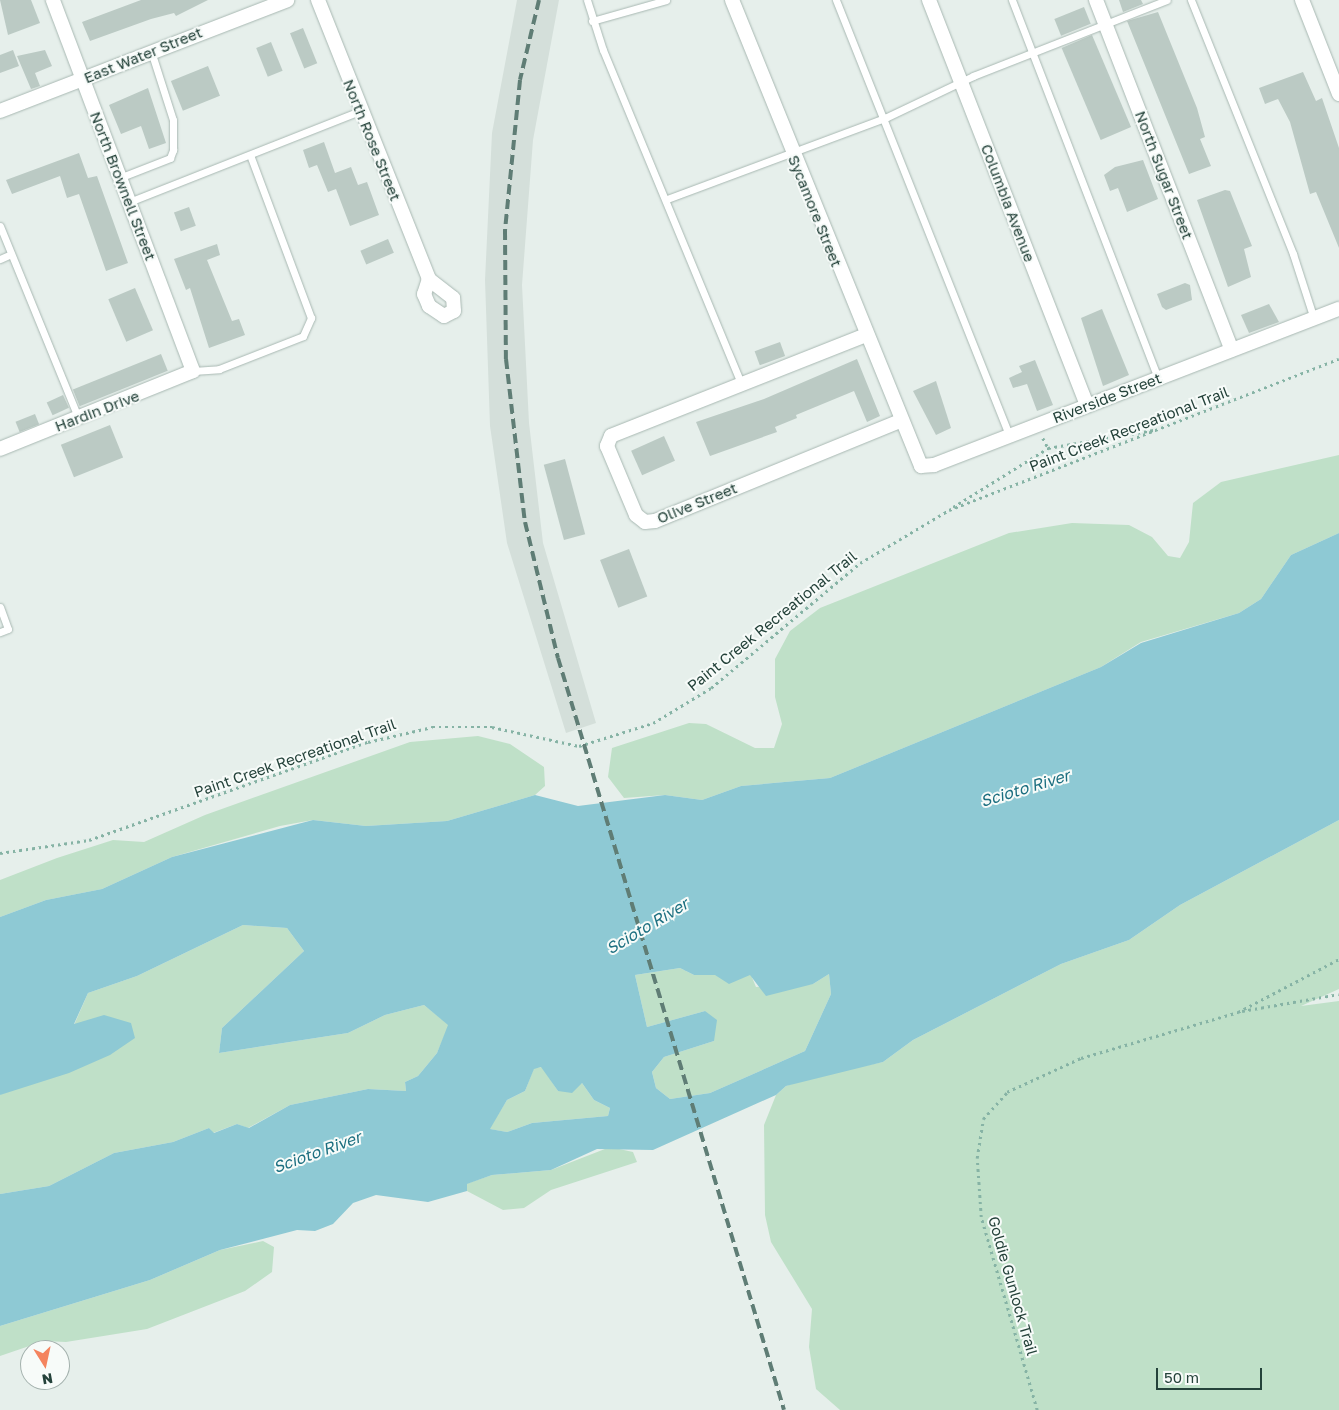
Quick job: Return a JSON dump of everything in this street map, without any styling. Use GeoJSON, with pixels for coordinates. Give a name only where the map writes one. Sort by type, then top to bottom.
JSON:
{"type":"FeatureCollection","features":[{"type":"Feature","properties":{"kind":"street","name":"North Brownell Street"},"geometry":{"type":"LineString","coordinates":[[53,0],[193,371]]}},
{"type":"Feature","properties":{"kind":"street","name":"East Water Street"},"geometry":{"type":"LineString","coordinates":[[0,111],[150,50],[287,0]]}},
{"type":"Feature","properties":{"kind":"street","name":"North Rose Street"},"geometry":{"type":"LineString","coordinates":[[318,0],[360,111],[428,279]]}},
{"type":"Feature","properties":{"kind":"street","name":"Sycamore Street"},"geometry":{"type":"LineString","coordinates":[[732,0],[900,421]]}},
{"type":"Feature","properties":{"kind":"street","name":"Columbia Avenue"},"geometry":{"type":"LineString","coordinates":[[929,0],[1087,405]]}},
{"type":"Feature","properties":{"kind":"street","name":"North Sugar Street"},"geometry":{"type":"LineString","coordinates":[[1096,0],[1232,350]]}},
{"type":"Feature","properties":{"kind":"street"},"geometry":{"type":"LineString","coordinates":[[1302,0],[1339,94]]}},
{"type":"Feature","properties":{"kind":"street","name":"Riverside Street"},"geometry":{"type":"LineString","coordinates":[[900,421],[916,460],[928,466],[1339,309]]}},
{"type":"Feature","properties":{"kind":"street","name":"Olive Street"},"geometry":{"type":"LineString","coordinates":[[866,335],[741,383],[607,440],[636,515],[645,522],[900,421]]}},
{"type":"Feature","properties":{"kind":"street","name":"Hardin Drive"},"geometry":{"type":"LineString","coordinates":[[0,449],[193,371]]}},
{"type":"Feature","properties":{"kind":"lane"},"geometry":{"type":"LineString","coordinates":[[587,0],[592,21],[667,199],[741,383]]}},
{"type":"Feature","properties":{"kind":"lane"},"geometry":{"type":"LineString","coordinates":[[592,21],[666,0]]}},
{"type":"Feature","properties":{"kind":"lane"},"geometry":{"type":"LineString","coordinates":[[836,0],[1008,435]]}},
{"type":"Feature","properties":{"kind":"lane"},"geometry":{"type":"LineString","coordinates":[[1012,0],[1158,378]]}},
{"type":"Feature","properties":{"kind":"lane"},"geometry":{"type":"LineString","coordinates":[[667,199],[792,154],[884,118],[1032,52],[1167,0]]}},
{"type":"Feature","properties":{"kind":"lane"},"geometry":{"type":"LineString","coordinates":[[1191,0],[1293,254],[1314,319]]}},
{"type":"Feature","properties":{"kind":"lane"},"geometry":{"type":"LineString","coordinates":[[119,178],[170,158],[173,150],[173,120],[150,50]]}},
{"type":"Feature","properties":{"kind":"lane"},"geometry":{"type":"LineString","coordinates":[[129,202],[360,111]]}},
{"type":"Feature","properties":{"kind":"lane"},"geometry":{"type":"LineString","coordinates":[[193,371],[219,370],[303,336],[311,318],[250,155]]}},
{"type":"Feature","properties":{"kind":"lane"},"geometry":{"type":"LineString","coordinates":[[0,226],[78,418]]}},
{"type":"Feature","properties":{"kind":"lane"},"geometry":{"type":"LineString","coordinates":[[0,259],[11,254]]}},
{"type":"Feature","properties":{"kind":"lane"},"geometry":{"type":"LineString","coordinates":[[0,607],[8,629],[0,632]]}},
{"type":"Feature","properties":{"kind":"path","name":"Paint Creek Recreational Trail"},"geometry":{"type":"LineString","coordinates":[[0,853],[89,840],[368,742],[432,727],[492,727],[580,746],[653,723],[711,688],[860,563],[949,510],[1339,359]]}},
{"type":"Feature","properties":{"kind":"path"},"geometry":{"type":"LineString","coordinates":[[949,510],[1048,448],[1157,430]]}},
{"type":"Feature","properties":{"kind":"path","name":"Goldie Gunlock Trail"},"geometry":{"type":"LineString","coordinates":[[1238,1012],[1339,959]]}},
{"type":"Feature","properties":{"kind":"path","name":"Goldie Gunlock Trail"},"geometry":{"type":"LineString","coordinates":[[1037,1410],[981,1217],[977,1158],[983,1119],[1007,1092],[1080,1058],[1238,1012],[1339,994]]}},
{"type":"Feature","properties":{"kind":"shaded area"},"geometry":{"type":"Polygon","coordinates":[[[517,0],[559,0],[533,140],[522,285],[529,423],[543,543],[596,723],[566,733],[507,543],[490,426],[485,280],[492,133],[517,0]]]}},
{"type":"Feature","properties":{"kind":"green space"},"geometry":{"type":"Polygon","coordinates":[[[1339,455],[1339,533],[1291,555],[1261,599],[1239,613],[1141,642],[1101,667],[830,778],[741,786],[702,800],[665,795],[624,798],[608,777],[612,748],[689,723],[706,724],[755,748],[774,748],[782,724],[775,697],[775,659],[790,631],[820,608],[1009,533],[1072,523],[1129,525],[1152,537],[1168,556],[1180,558],[1189,542],[1193,503],[1221,482],[1339,455]]]}},
{"type":"Feature","properties":{"kind":"green space"},"geometry":{"type":"Polygon","coordinates":[[[478,736],[510,744],[544,767],[545,786],[535,795],[447,821],[366,826],[313,820],[280,826],[172,857],[102,889],[46,900],[0,917],[0,880],[57,858],[113,840],[144,842],[205,815],[410,742],[478,736]]]}},
{"type":"Feature","properties":{"kind":"green space"},"geometry":{"type":"Polygon","coordinates":[[[1339,820],[1339,989],[1301,1006],[1339,1001],[1339,1410],[840,1410],[816,1389],[809,1347],[812,1309],[771,1242],[765,1215],[764,1125],[776,1095],[786,1086],[816,1076],[883,1062],[913,1040],[1061,964],[1129,940],[1180,905],[1339,820]]]}},
{"type":"Feature","properties":{"kind":"green space"},"geometry":{"type":"Polygon","coordinates":[[[243,925],[287,928],[304,951],[222,1028],[219,1053],[348,1033],[385,1015],[424,1005],[449,1025],[437,1053],[418,1076],[405,1082],[406,1091],[368,1089],[290,1105],[248,1128],[237,1124],[213,1133],[209,1128],[173,1142],[114,1153],[49,1186],[0,1194],[0,1095],[74,1025],[88,993],[137,976],[243,925]]]}},
{"type":"Feature","properties":{"kind":"green space"},"geometry":{"type":"Polygon","coordinates":[[[680,968],[694,975],[751,975],[756,987],[813,984],[829,974],[831,994],[805,1051],[710,1093],[670,1099],[656,1088],[652,1072],[664,1057],[714,1041],[705,1011],[647,1027],[635,975],[680,968]]]}},
{"type":"Feature","properties":{"kind":"green space"},"geometry":{"type":"Polygon","coordinates":[[[542,1067],[558,1091],[582,1083],[594,1100],[610,1108],[608,1116],[532,1123],[507,1132],[489,1129],[507,1100],[525,1091],[534,1068],[542,1067]]]}},
{"type":"Feature","properties":{"kind":"green space"},"geometry":{"type":"Polygon","coordinates":[[[610,1147],[633,1152],[637,1162],[551,1190],[524,1208],[503,1210],[467,1191],[466,1184],[492,1175],[551,1170],[610,1147]]]}},
{"type":"Feature","properties":{"kind":"green space"},"geometry":{"type":"Polygon","coordinates":[[[263,1241],[274,1247],[272,1272],[245,1291],[147,1329],[70,1341],[20,1340],[20,1349],[0,1356],[0,1326],[150,1280],[220,1250],[263,1241]]]}},
{"type":"Feature","properties":{"kind":"water","name":"Scioto River"},"geometry":{"type":"Polygon","coordinates":[[[1339,533],[1339,820],[1180,905],[1129,940],[1061,964],[913,1040],[883,1062],[786,1086],[776,1095],[653,1150],[597,1149],[551,1170],[492,1175],[467,1184],[467,1191],[428,1202],[376,1195],[353,1203],[333,1224],[315,1231],[297,1230],[220,1250],[150,1280],[0,1326],[0,1194],[49,1186],[114,1153],[173,1142],[209,1128],[214,1133],[237,1124],[249,1128],[290,1105],[368,1089],[406,1091],[405,1082],[418,1076],[437,1053],[448,1025],[424,1005],[385,1015],[348,1033],[219,1053],[222,1028],[304,951],[287,928],[243,925],[137,976],[88,993],[74,1024],[104,1015],[131,1023],[135,1038],[110,1055],[69,1073],[0,1095],[0,917],[46,900],[102,889],[172,857],[313,820],[366,826],[447,821],[535,795],[578,806],[665,795],[702,800],[741,786],[830,778],[1101,667],[1141,643],[1239,613],[1261,599],[1291,555],[1339,533]],[[680,968],[635,975],[647,1027],[705,1011],[717,1020],[714,1041],[664,1057],[652,1072],[656,1088],[670,1099],[710,1093],[805,1051],[831,994],[829,974],[813,984],[766,996],[750,975],[729,984],[715,975],[694,975],[680,968]],[[541,1067],[534,1069],[525,1091],[507,1100],[490,1129],[507,1132],[532,1123],[608,1116],[610,1108],[594,1100],[582,1083],[572,1093],[558,1091],[541,1067]]]}},
{"type":"Feature","properties":{"kind":"building"},"geometry":{"type":"Polygon","coordinates":[[[0,0],[31,0],[40,23],[8,35],[0,0]]]}},
{"type":"Feature","properties":{"kind":"building"},"geometry":{"type":"Polygon","coordinates":[[[141,0],[208,0],[176,16],[174,13],[151,19],[90,41],[82,22],[141,0]]]}},
{"type":"Feature","properties":{"kind":"building"},"geometry":{"type":"Polygon","coordinates":[[[1119,0],[1141,0],[1143,4],[1123,12],[1119,0]]]}},
{"type":"Feature","properties":{"kind":"building"},"geometry":{"type":"Polygon","coordinates":[[[1084,7],[1091,24],[1061,36],[1054,19],[1084,7]]]}},
{"type":"Feature","properties":{"kind":"building"},"geometry":{"type":"Polygon","coordinates":[[[1158,12],[1197,108],[1205,137],[1200,139],[1211,166],[1189,174],[1127,21],[1158,12]]]}},
{"type":"Feature","properties":{"kind":"building"},"geometry":{"type":"Polygon","coordinates":[[[303,28],[317,63],[304,68],[290,33],[303,28]]]}},
{"type":"Feature","properties":{"kind":"building"},"geometry":{"type":"Polygon","coordinates":[[[1092,35],[1131,127],[1101,140],[1062,48],[1092,35]]]}},
{"type":"Feature","properties":{"kind":"building"},"geometry":{"type":"Polygon","coordinates":[[[271,42],[283,71],[268,77],[256,48],[271,42]]]}},
{"type":"Feature","properties":{"kind":"building"},"geometry":{"type":"Polygon","coordinates":[[[13,50],[19,66],[0,73],[0,55],[13,50]]]}},
{"type":"Feature","properties":{"kind":"building"},"geometry":{"type":"Polygon","coordinates":[[[45,50],[52,66],[35,73],[40,86],[31,89],[17,56],[45,50]]]}},
{"type":"Feature","properties":{"kind":"building"},"geometry":{"type":"Polygon","coordinates":[[[208,66],[220,96],[183,111],[171,81],[208,66]]]}},
{"type":"Feature","properties":{"kind":"building"},"geometry":{"type":"Polygon","coordinates":[[[1303,72],[1316,101],[1322,98],[1339,148],[1339,248],[1316,192],[1310,194],[1290,122],[1278,99],[1265,104],[1259,88],[1303,72]]]}},
{"type":"Feature","properties":{"kind":"building"},"geometry":{"type":"Polygon","coordinates":[[[148,88],[166,143],[149,149],[141,126],[121,134],[109,105],[148,88]]]}},
{"type":"Feature","properties":{"kind":"building"},"geometry":{"type":"Polygon","coordinates":[[[324,142],[335,173],[351,167],[358,185],[367,182],[379,215],[350,226],[336,189],[328,192],[317,165],[309,168],[303,150],[324,142]]]}},
{"type":"Feature","properties":{"kind":"building"},"geometry":{"type":"Polygon","coordinates":[[[79,153],[88,178],[97,176],[128,263],[106,271],[79,194],[67,198],[60,176],[12,194],[6,180],[79,153]]]}},
{"type":"Feature","properties":{"kind":"building"},"geometry":{"type":"Polygon","coordinates":[[[1143,160],[1158,199],[1127,212],[1118,188],[1110,191],[1104,175],[1115,167],[1143,160]]]}},
{"type":"Feature","properties":{"kind":"building"},"geometry":{"type":"Polygon","coordinates":[[[1225,190],[1230,191],[1252,246],[1244,249],[1251,277],[1228,287],[1197,200],[1225,190]]]}},
{"type":"Feature","properties":{"kind":"building"},"geometry":{"type":"Polygon","coordinates":[[[189,207],[196,226],[181,231],[174,212],[189,207]]]}},
{"type":"Feature","properties":{"kind":"building"},"geometry":{"type":"Polygon","coordinates":[[[388,239],[394,253],[366,265],[360,251],[388,239]]]}},
{"type":"Feature","properties":{"kind":"building"},"geometry":{"type":"Polygon","coordinates":[[[217,244],[220,255],[207,260],[232,321],[239,319],[245,335],[209,348],[190,288],[186,290],[174,259],[217,244]]]}},
{"type":"Feature","properties":{"kind":"building"},"geometry":{"type":"Polygon","coordinates":[[[1185,283],[1190,285],[1192,300],[1166,310],[1162,307],[1157,294],[1185,283]]]}},
{"type":"Feature","properties":{"kind":"building"},"geometry":{"type":"Polygon","coordinates":[[[135,288],[153,330],[126,342],[108,299],[135,288]]]}},
{"type":"Feature","properties":{"kind":"building"},"geometry":{"type":"Polygon","coordinates":[[[1269,304],[1279,322],[1249,333],[1241,315],[1269,304]]]}},
{"type":"Feature","properties":{"kind":"building"},"geometry":{"type":"Polygon","coordinates":[[[1102,309],[1129,375],[1103,386],[1081,318],[1102,309]]]}},
{"type":"Feature","properties":{"kind":"building"},"geometry":{"type":"Polygon","coordinates":[[[780,342],[785,356],[760,365],[755,351],[780,342]]]}},
{"type":"Feature","properties":{"kind":"building"},"geometry":{"type":"Polygon","coordinates":[[[161,354],[168,371],[80,406],[73,390],[161,354]]]}},
{"type":"Feature","properties":{"kind":"building"},"geometry":{"type":"Polygon","coordinates":[[[857,359],[880,416],[867,422],[854,391],[796,415],[797,418],[775,427],[777,432],[710,456],[696,422],[764,399],[857,359]]]}},
{"type":"Feature","properties":{"kind":"building"},"geometry":{"type":"Polygon","coordinates":[[[1035,360],[1053,405],[1037,411],[1027,384],[1013,388],[1009,378],[1022,372],[1019,366],[1035,360]]]}},
{"type":"Feature","properties":{"kind":"building"},"geometry":{"type":"Polygon","coordinates":[[[936,381],[951,428],[936,435],[913,391],[936,381]]]}},
{"type":"Feature","properties":{"kind":"building"},"geometry":{"type":"Polygon","coordinates":[[[63,395],[69,408],[53,415],[47,403],[63,395]]]}},
{"type":"Feature","properties":{"kind":"building"},"geometry":{"type":"Polygon","coordinates":[[[35,414],[39,424],[20,432],[16,422],[35,414]]]}},
{"type":"Feature","properties":{"kind":"building"},"geometry":{"type":"Polygon","coordinates":[[[110,425],[123,457],[74,477],[61,445],[110,425]]]}},
{"type":"Feature","properties":{"kind":"building"},"geometry":{"type":"Polygon","coordinates":[[[664,436],[675,461],[642,475],[631,451],[664,436]]]}},
{"type":"Feature","properties":{"kind":"building"},"geometry":{"type":"Polygon","coordinates":[[[565,459],[585,534],[564,540],[544,465],[565,459]]]}},
{"type":"Feature","properties":{"kind":"building"},"geometry":{"type":"Polygon","coordinates":[[[629,549],[647,597],[618,608],[600,560],[629,549]]]}},
{"type":"Feature","properties":{"kind":"railway"},"geometry":{"type":"LineString","coordinates":[[539,0],[520,80],[505,230],[506,359],[525,522],[558,658],[784,1410]]}}]}
